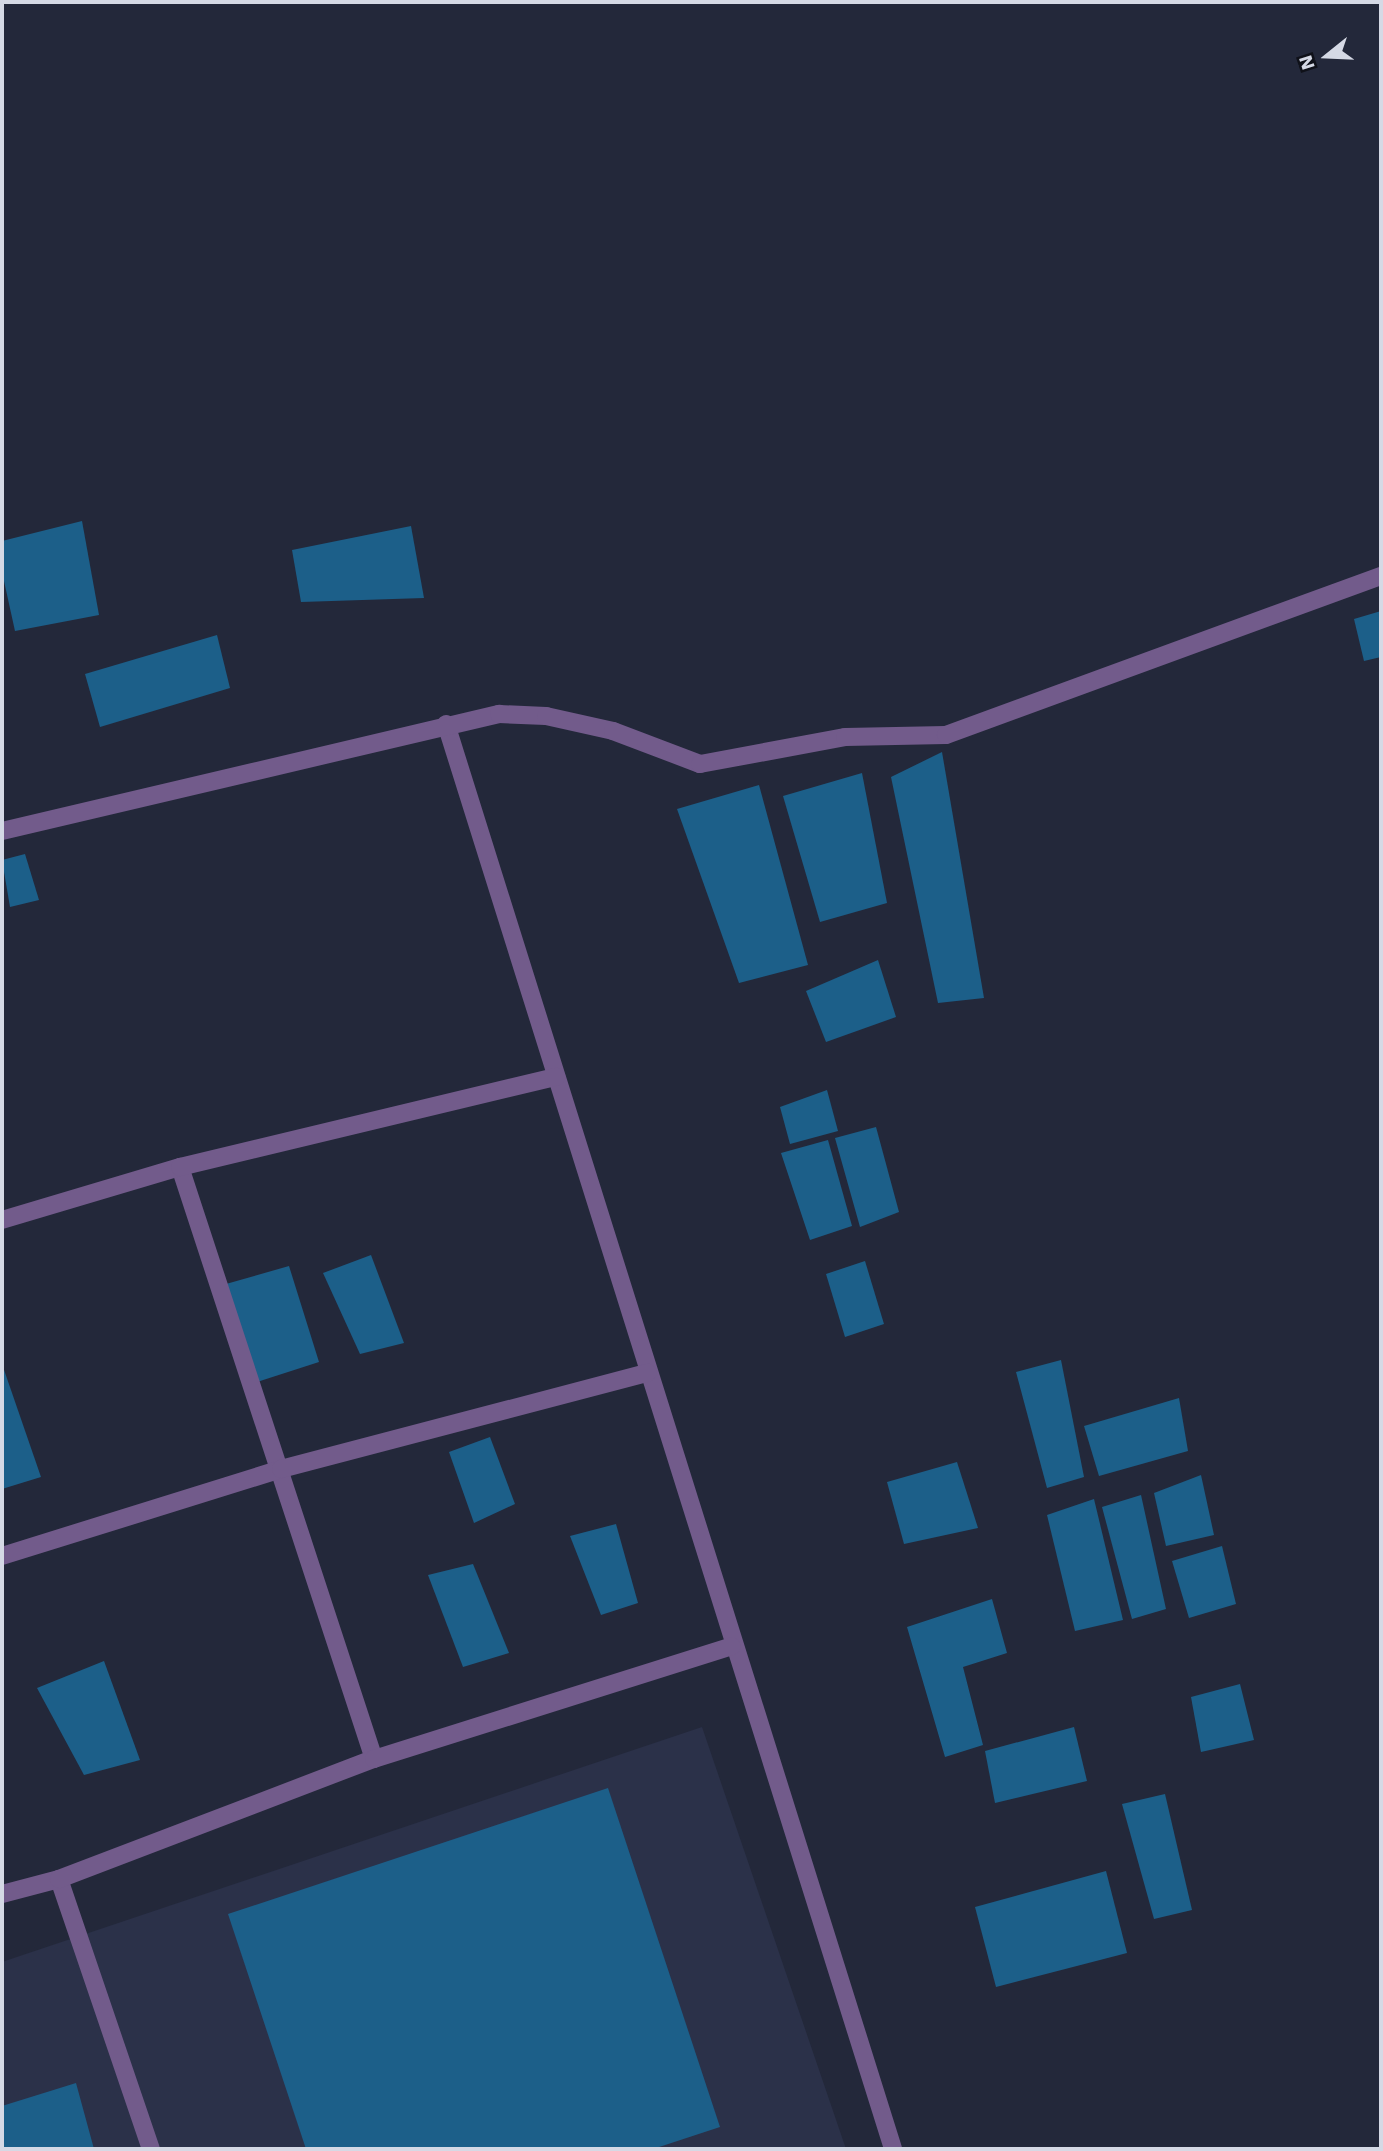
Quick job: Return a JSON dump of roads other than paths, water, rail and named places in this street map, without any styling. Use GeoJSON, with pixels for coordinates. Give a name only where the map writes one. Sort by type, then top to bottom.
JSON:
{"type":"FeatureCollection","features":[{"type":"Feature","properties":{"kind":"street"},"geometry":{"type":"LineString","coordinates":[[2,831],[446,724],[499,714],[546,716],[614,731],[700,764],[845,737],[946,735],[1381,576]]}},
{"type":"Feature","properties":{"kind":"street"},"geometry":{"type":"LineString","coordinates":[[446,724],[732,1646],[893,2149]]}},
{"type":"Feature","properties":{"kind":"street"},"geometry":{"type":"LineString","coordinates":[[2,1220],[180,1167],[556,1077]]}},
{"type":"Feature","properties":{"kind":"street"},"geometry":{"type":"LineString","coordinates":[[180,1167],[374,1759]]}},
{"type":"Feature","properties":{"kind":"street"},"geometry":{"type":"LineString","coordinates":[[2,1556],[281,1469],[648,1373]]}},
{"type":"Feature","properties":{"kind":"street"},"geometry":{"type":"LineString","coordinates":[[2,1894],[59,1879],[374,1759],[732,1646]]}},
{"type":"Feature","properties":{"kind":"street"},"geometry":{"type":"LineString","coordinates":[[59,1879],[151,2149]]}}]}
